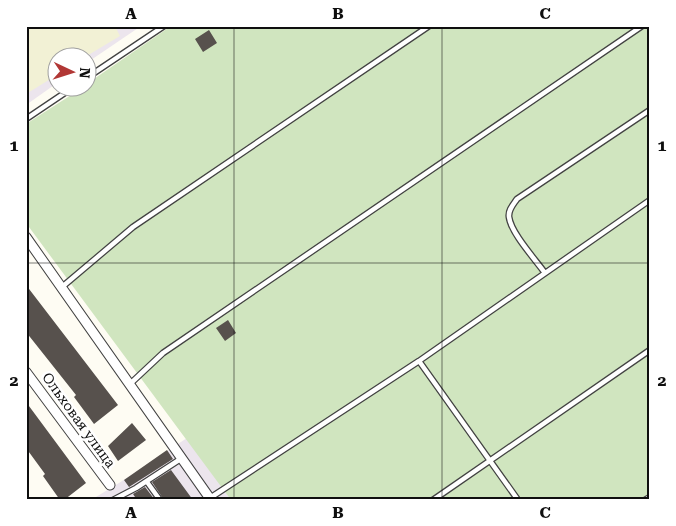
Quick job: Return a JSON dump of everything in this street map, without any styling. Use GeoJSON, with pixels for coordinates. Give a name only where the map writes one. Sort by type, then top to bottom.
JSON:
{"type":"FeatureCollection","features":[{"type":"Feature","properties":{"kind":"street"},"geometry":{"type":"LineString","coordinates":[[26,237],[211,499]]}},
{"type":"Feature","properties":{"kind":"street","name":"Ольховая улица"},"geometry":{"type":"LineString","coordinates":[[26,372],[110,485]]}},
{"type":"Feature","properties":{"kind":"lane"},"geometry":{"type":"LineString","coordinates":[[98,70],[164,26]]}},
{"type":"Feature","properties":{"kind":"lane"},"geometry":{"type":"LineString","coordinates":[[62,287],[133,227],[429,26]]}},
{"type":"Feature","properties":{"kind":"lane"},"geometry":{"type":"LineString","coordinates":[[130,384],[163,354],[642,26]]}},
{"type":"Feature","properties":{"kind":"lane"},"geometry":{"type":"LineString","coordinates":[[26,119],[57,98]]}},
{"type":"Feature","properties":{"kind":"lane"},"geometry":{"type":"LineString","coordinates":[[545,273],[513,228],[509,216],[510,208],[517,199],[650,110]]}},
{"type":"Feature","properties":{"kind":"lane"},"geometry":{"type":"LineString","coordinates":[[211,499],[419,362],[650,200]]}},
{"type":"Feature","properties":{"kind":"lane"},"geometry":{"type":"LineString","coordinates":[[433,500],[650,350]]}},
{"type":"Feature","properties":{"kind":"lane"},"geometry":{"type":"LineString","coordinates":[[419,362],[518,500]]}},
{"type":"Feature","properties":{"kind":"lane"},"geometry":{"type":"LineString","coordinates":[[113,500],[184,461]]}},
{"type":"Feature","properties":{"kind":"lane"},"geometry":{"type":"LineString","coordinates":[[147,482],[160,500]]}},
{"type":"Feature","properties":{"kind":"lane"},"geometry":{"type":"LineString","coordinates":[[645,500],[650,497]]}},
{"type":"Feature","properties":{"kind":"shaded area"},"geometry":{"type":"Polygon","coordinates":[[[26,26],[141,26],[98,55],[98,48],[48,48],[48,89],[26,105],[26,26]]]}},
{"type":"Feature","properties":{"kind":"shaded area"},"geometry":{"type":"Polygon","coordinates":[[[187,438],[231,500],[91,500],[119,483],[187,438]]]}},
{"type":"Feature","properties":{"kind":"green space"},"geometry":{"type":"Polygon","coordinates":[[[26,26],[115,26],[120,36],[98,49],[48,48],[48,81],[26,94],[26,26]]]}},
{"type":"Feature","properties":{"kind":"green space"},"geometry":{"type":"Polygon","coordinates":[[[171,26],[650,26],[650,500],[231,500],[26,223],[26,124],[66,98],[98,98],[98,76],[171,26]]]}},
{"type":"Feature","properties":{"kind":"building"},"geometry":{"type":"Polygon","coordinates":[[[209,30],[217,43],[203,52],[195,39],[209,30]]]}},
{"type":"Feature","properties":{"kind":"building"},"geometry":{"type":"Polygon","coordinates":[[[26,285],[118,405],[94,424],[74,397],[76,395],[26,332],[26,285]]]}},
{"type":"Feature","properties":{"kind":"building"},"geometry":{"type":"Polygon","coordinates":[[[228,320],[236,333],[225,341],[216,328],[228,320]]]}},
{"type":"Feature","properties":{"kind":"building"},"geometry":{"type":"Polygon","coordinates":[[[26,402],[86,483],[64,500],[60,500],[43,476],[45,474],[26,448],[26,402]]]}},
{"type":"Feature","properties":{"kind":"building"},"geometry":{"type":"Polygon","coordinates":[[[132,423],[146,440],[118,461],[108,446],[132,423]]]}},
{"type":"Feature","properties":{"kind":"building"},"geometry":{"type":"Polygon","coordinates":[[[167,450],[173,459],[129,487],[124,480],[167,450]]]}},
{"type":"Feature","properties":{"kind":"building"},"geometry":{"type":"Polygon","coordinates":[[[171,470],[193,500],[164,500],[152,482],[171,470]]]}},
{"type":"Feature","properties":{"kind":"building"},"geometry":{"type":"Polygon","coordinates":[[[145,487],[155,500],[137,500],[133,494],[145,487]]]}}]}
